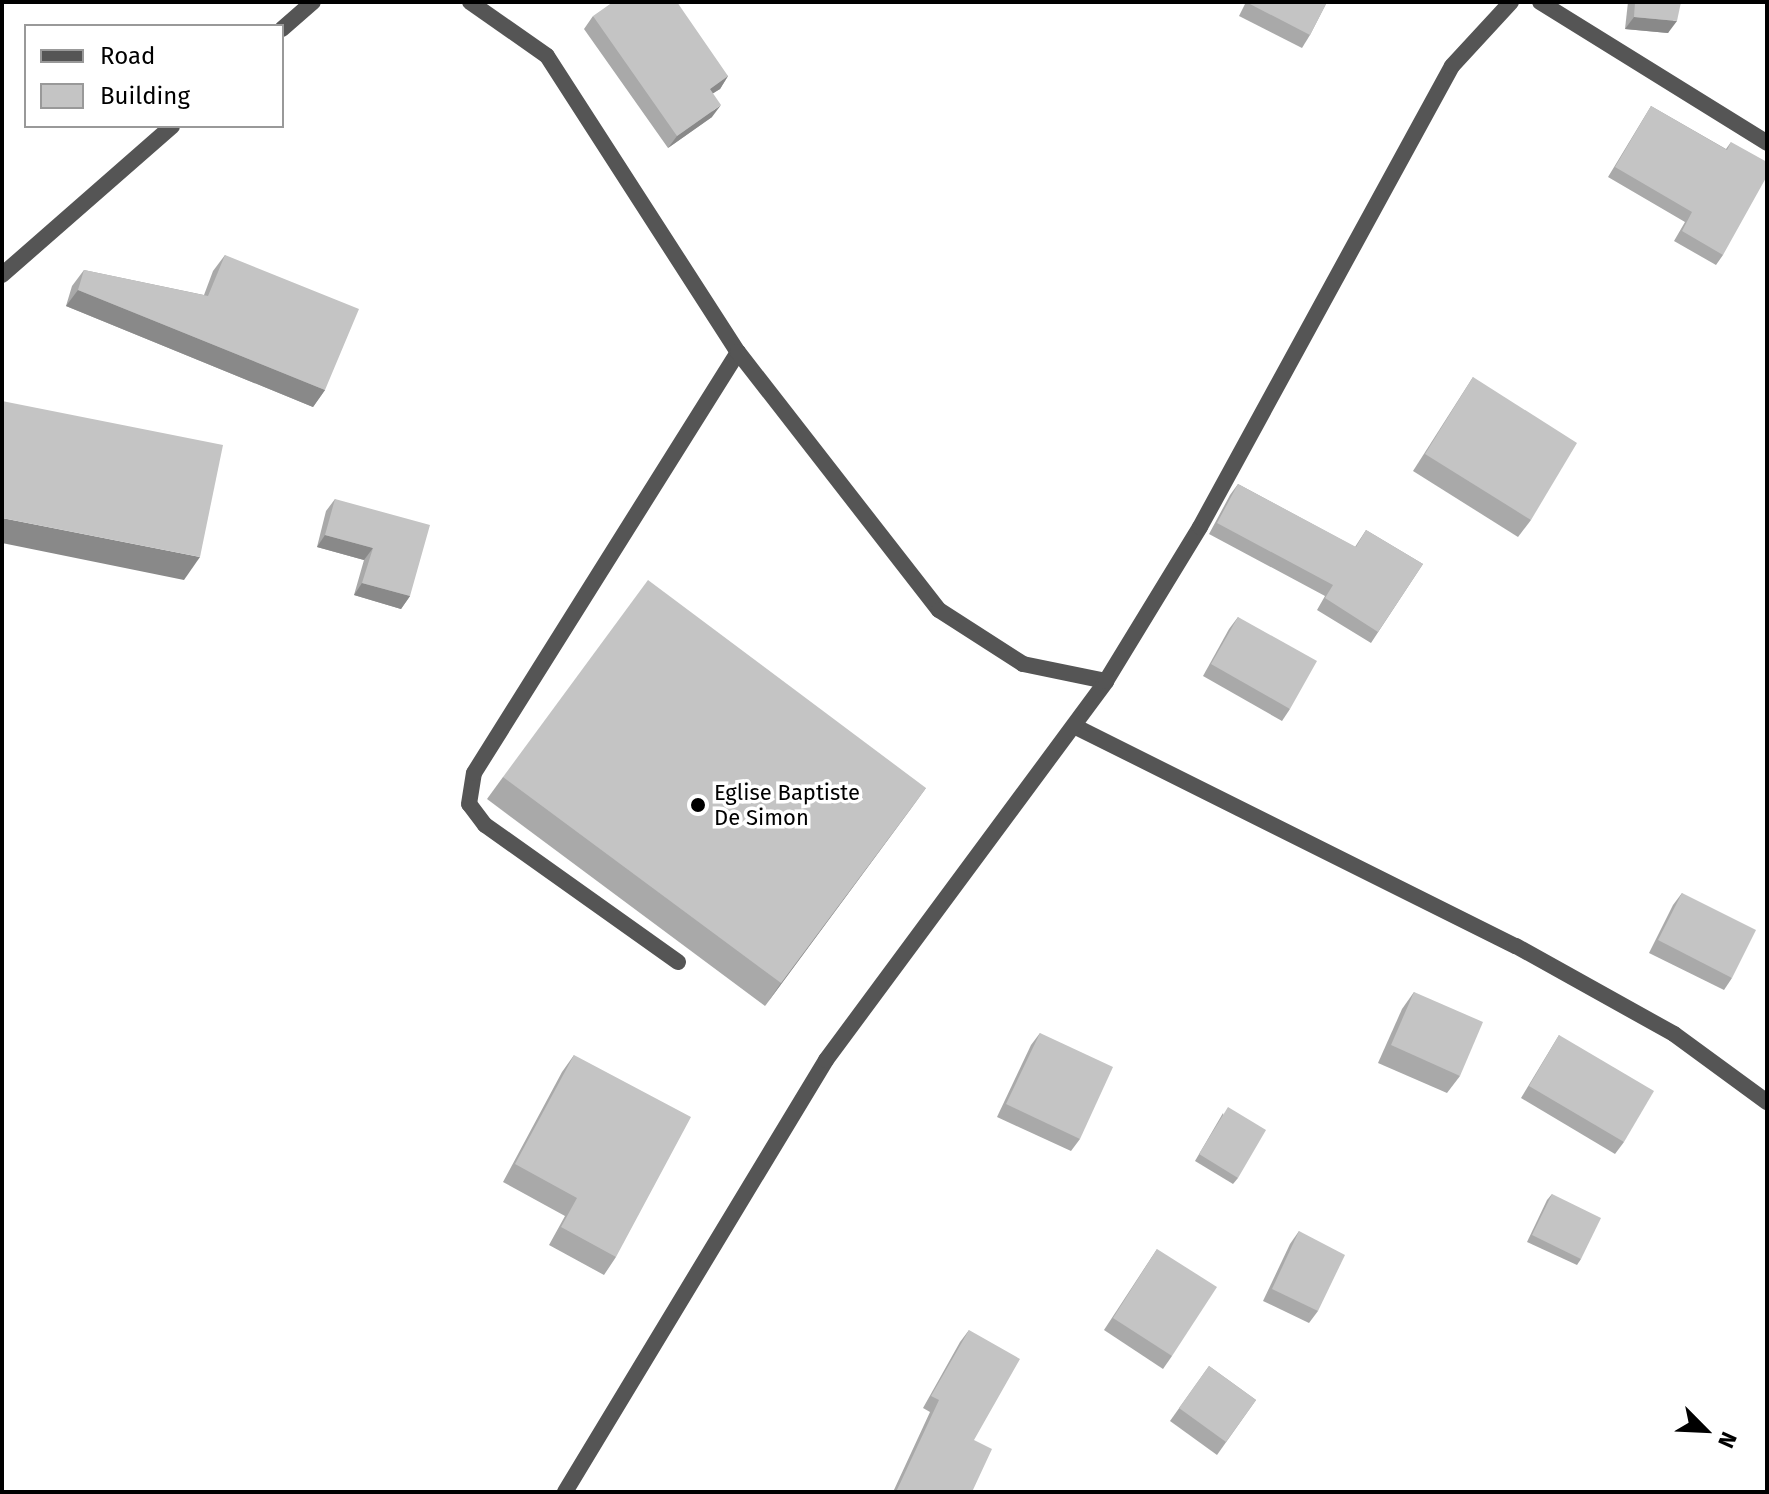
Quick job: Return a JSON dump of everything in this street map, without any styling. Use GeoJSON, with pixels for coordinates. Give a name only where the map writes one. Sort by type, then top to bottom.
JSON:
{"type":"FeatureCollection","features":[{"type":"Feature","properties":{"kind":"street"},"geometry":{"type":"LineString","coordinates":[[284,27],[313,2]]}},
{"type":"Feature","properties":{"kind":"street"},"geometry":{"type":"LineString","coordinates":[[470,2],[547,56],[738,352],[939,610],[1023,664],[1106,681]]}},
{"type":"Feature","properties":{"kind":"street"},"geometry":{"type":"LineString","coordinates":[[565,1492],[826,1060],[1076,727],[1106,681],[1200,527],[1452,66],[1511,2]]}},
{"type":"Feature","properties":{"kind":"street"},"geometry":{"type":"LineString","coordinates":[[1540,2],[1767,143]]}},
{"type":"Feature","properties":{"kind":"street"},"geometry":{"type":"LineString","coordinates":[[2,275],[170,128]]}},
{"type":"Feature","properties":{"kind":"street"},"geometry":{"type":"LineString","coordinates":[[678,962],[485,825],[469,804],[474,773],[738,352]]}},
{"type":"Feature","properties":{"kind":"street"},"geometry":{"type":"LineString","coordinates":[[1076,727],[1516,946],[1674,1034],[1767,1102]]}},
{"type":"Feature","properties":{"kind":"building"},"geometry":{"type":"Polygon","coordinates":[[[613,2],[677,2],[728,76],[710,89],[721,105],[677,136],[593,16],[613,2]]]}},
{"type":"Feature","properties":{"kind":"building"},"geometry":{"type":"Polygon","coordinates":[[[1249,2],[1327,2],[1310,35],[1249,2]]]}},
{"type":"Feature","properties":{"kind":"building"},"geometry":{"type":"Polygon","coordinates":[[[1635,2],[1681,2],[1677,21],[1634,17],[1635,2]]]}},
{"type":"Feature","properties":{"kind":"building"},"geometry":{"type":"Polygon","coordinates":[[[1651,106],[1727,150],[1731,142],[1767,162],[1767,176],[1723,255],[1682,231],[1692,212],[1615,167],[1651,106]]]}},
{"type":"Feature","properties":{"kind":"building"},"geometry":{"type":"Polygon","coordinates":[[[225,255],[359,309],[325,390],[78,290],[84,270],[208,296],[225,255]]]}},
{"type":"Feature","properties":{"kind":"building"},"geometry":{"type":"Polygon","coordinates":[[[1473,377],[1577,443],[1531,520],[1425,454],[1473,377]]]}},
{"type":"Feature","properties":{"kind":"building"},"geometry":{"type":"Polygon","coordinates":[[[2,401],[223,445],[200,557],[2,518],[2,401]]]}},
{"type":"Feature","properties":{"kind":"building"},"geometry":{"type":"Polygon","coordinates":[[[1238,484],[1356,547],[1366,530],[1423,564],[1378,632],[1325,598],[1333,585],[1217,523],[1238,484]]]}},
{"type":"Feature","properties":{"kind":"building"},"geometry":{"type":"Polygon","coordinates":[[[335,499],[430,525],[410,596],[362,583],[373,548],[325,535],[335,499]]]}},
{"type":"Feature","properties":{"kind":"building","name":"Eglise Baptiste De Simon"},"geometry":{"type":"Polygon","coordinates":[[[648,580],[926,788],[781,983],[503,777],[648,580]]]}},
{"type":"Feature","properties":{"kind":"building"},"geometry":{"type":"Polygon","coordinates":[[[1238,617],[1317,661],[1290,709],[1211,664],[1238,617]]]}},
{"type":"Feature","properties":{"kind":"building"},"geometry":{"type":"Polygon","coordinates":[[[1682,893],[1756,930],[1732,978],[1658,940],[1682,893]]]}},
{"type":"Feature","properties":{"kind":"building"},"geometry":{"type":"Polygon","coordinates":[[[1414,992],[1483,1022],[1460,1076],[1391,1045],[1414,992]]]}},
{"type":"Feature","properties":{"kind":"building"},"geometry":{"type":"Polygon","coordinates":[[[1040,1033],[1113,1067],[1080,1139],[1006,1104],[1040,1033]]]}},
{"type":"Feature","properties":{"kind":"building"},"geometry":{"type":"Polygon","coordinates":[[[1559,1035],[1654,1091],[1624,1142],[1529,1086],[1559,1035]]]}},
{"type":"Feature","properties":{"kind":"building"},"geometry":{"type":"Polygon","coordinates":[[[574,1055],[691,1117],[616,1257],[561,1227],[577,1198],[515,1164],[574,1055]]]}},
{"type":"Feature","properties":{"kind":"building"},"geometry":{"type":"Polygon","coordinates":[[[1228,1107],[1266,1130],[1238,1178],[1199,1154],[1228,1107]]]}},
{"type":"Feature","properties":{"kind":"building"},"geometry":{"type":"Polygon","coordinates":[[[1552,1194],[1601,1218],[1581,1259],[1532,1235],[1552,1194]]]}},
{"type":"Feature","properties":{"kind":"building"},"geometry":{"type":"Polygon","coordinates":[[[1299,1231],[1345,1255],[1318,1311],[1272,1289],[1299,1231]]]}},
{"type":"Feature","properties":{"kind":"building"},"geometry":{"type":"Polygon","coordinates":[[[1157,1249],[1217,1287],[1172,1356],[1113,1318],[1157,1249]]]}},
{"type":"Feature","properties":{"kind":"building"},"geometry":{"type":"Polygon","coordinates":[[[969,1330],[1020,1359],[974,1440],[992,1449],[972,1492],[896,1492],[939,1400],[931,1396],[969,1330]]]}},
{"type":"Feature","properties":{"kind":"building"},"geometry":{"type":"Polygon","coordinates":[[[1209,1366],[1256,1400],[1226,1442],[1179,1408],[1209,1366]]]}},
{"type":"Feature","properties":{"kind":"place","name":"Eglise Baptiste De Simon"},"geometry":{"type":"Point","coordinates":[698,805]}}]}
